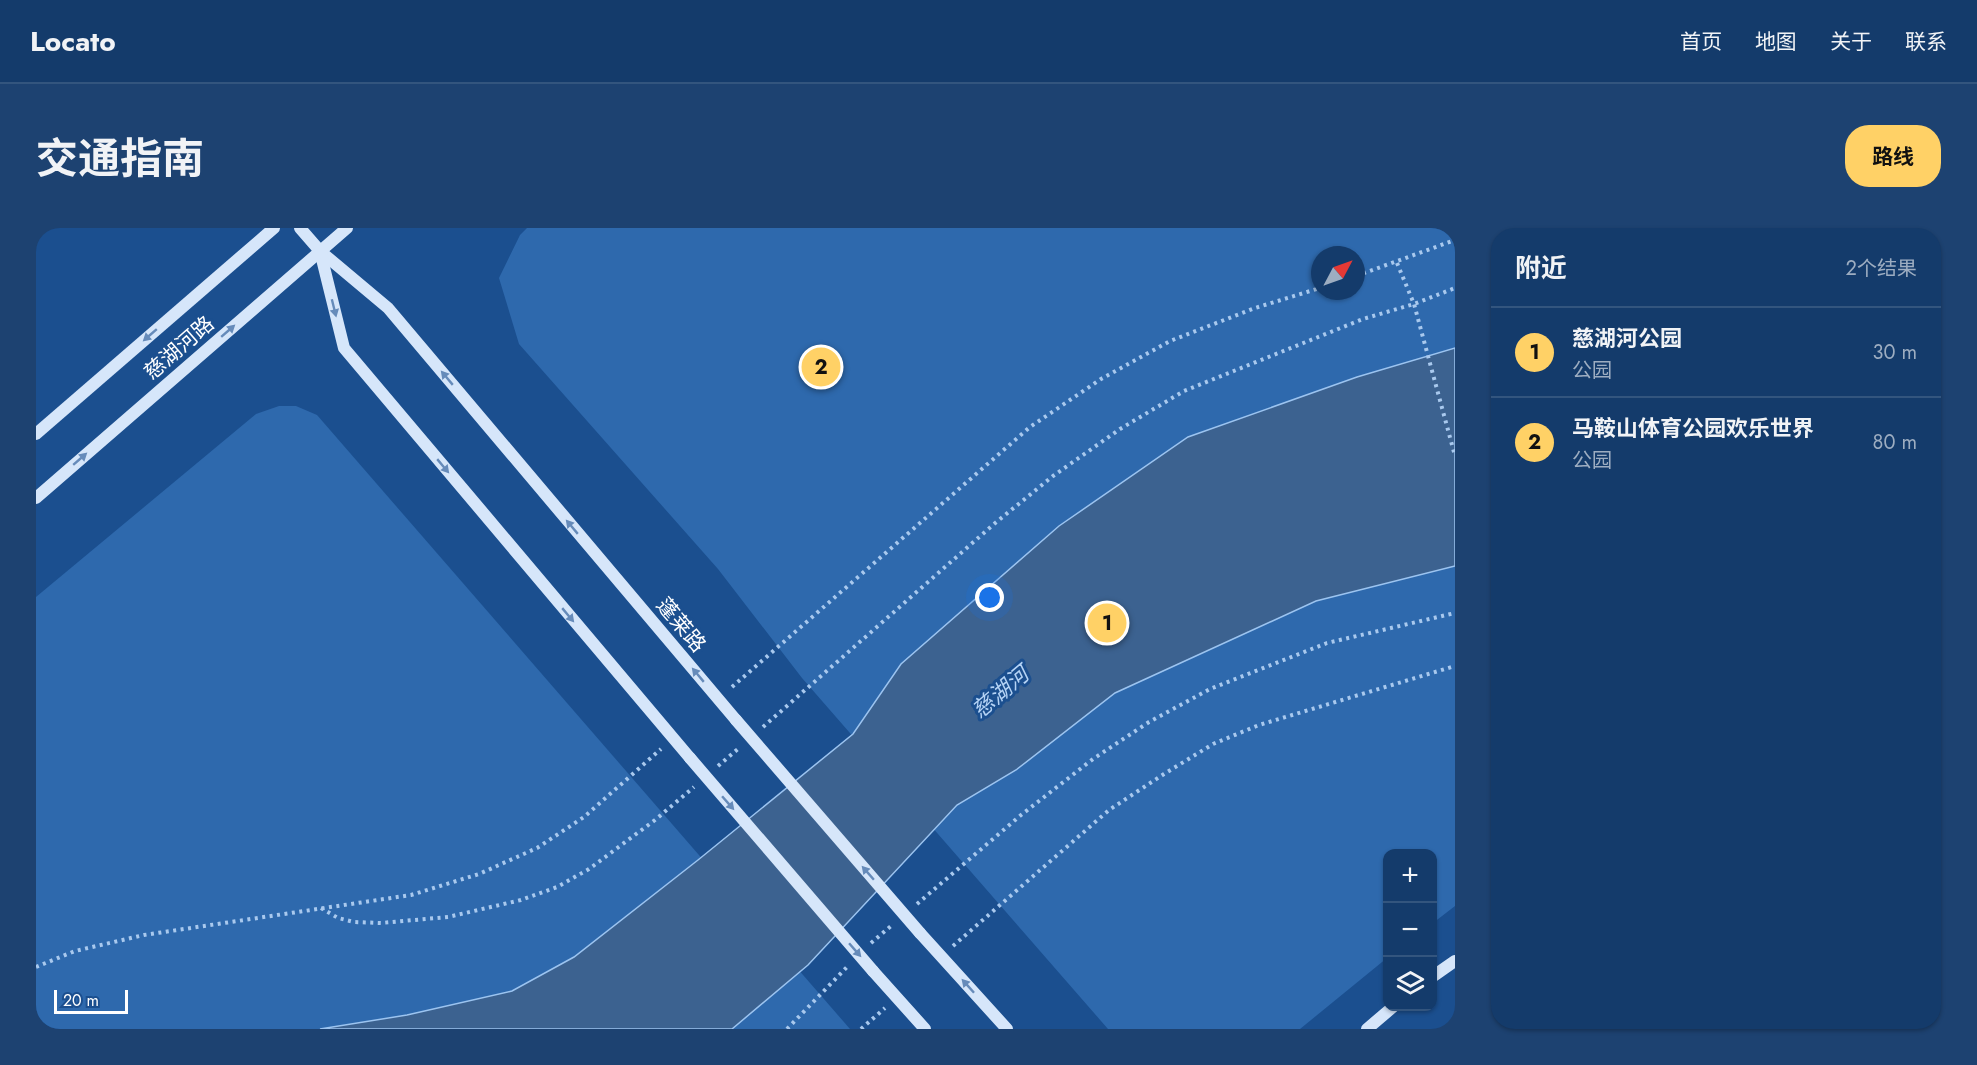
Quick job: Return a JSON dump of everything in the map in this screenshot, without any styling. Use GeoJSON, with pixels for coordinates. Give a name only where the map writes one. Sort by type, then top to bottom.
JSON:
{"type":"FeatureCollection","features":[{"type":"Feature","properties":{"kind":"street"},"geometry":{"type":"LineString","coordinates":[[36,434],[274,228]]}},
{"type":"Feature","properties":{"kind":"street","name":"蓬莱路"},"geometry":{"type":"LineString","coordinates":[[300,228],[320,251],[388,308],[736,720],[920,933],[1007,1029]]}},
{"type":"Feature","properties":{"kind":"street","name":"慈湖河路"},"geometry":{"type":"LineString","coordinates":[[36,498],[347,228]]}},
{"type":"Feature","properties":{"kind":"street","name":"蓬莱路"},"geometry":{"type":"LineString","coordinates":[[320,251],[344,348],[673,739],[925,1029]]}},
{"type":"Feature","properties":{"kind":"street"},"geometry":{"type":"LineString","coordinates":[[1437,974],[1455,961]]}},
{"type":"Feature","properties":{"kind":"street"},"geometry":{"type":"LineString","coordinates":[[1367,1029],[1388,1011]]}},
{"type":"Feature","properties":{"kind":"path"},"geometry":{"type":"LineString","coordinates":[[1365,273],[1455,240]]}},
{"type":"Feature","properties":{"kind":"path"},"geometry":{"type":"LineString","coordinates":[[1396,263],[1414,304],[1455,456]]}},
{"type":"Feature","properties":{"kind":"path"},"geometry":{"type":"LineString","coordinates":[[761,729],[994,524],[1053,476],[1120,429],[1184,391],[1363,319],[1414,304],[1455,288]]}},
{"type":"Feature","properties":{"kind":"path"},"geometry":{"type":"LineString","coordinates":[[718,699],[1030,427],[1101,379],[1170,340],[1255,308],[1311,291]]}},
{"type":"Feature","properties":{"kind":"path"},"geometry":{"type":"LineString","coordinates":[[909,911],[1021,815],[1092,759],[1149,722],[1199,694],[1327,643],[1455,613]]}},
{"type":"Feature","properties":{"kind":"path"},"geometry":{"type":"LineString","coordinates":[[941,956],[1108,810],[1213,744],[1259,725],[1455,666]]}},
{"type":"Feature","properties":{"kind":"path"},"geometry":{"type":"LineString","coordinates":[[36,967],[75,951],[144,935],[411,895],[478,874],[537,848],[584,817],[673,739]]}},
{"type":"Feature","properties":{"kind":"path"},"geometry":{"type":"LineString","coordinates":[[717,767],[744,744]]}},
{"type":"Feature","properties":{"kind":"path"},"geometry":{"type":"LineString","coordinates":[[321,908],[338,918],[354,922],[381,923],[448,917],[521,900],[557,887],[590,869],[655,820],[699,782]]}},
{"type":"Feature","properties":{"kind":"path"},"geometry":{"type":"LineString","coordinates":[[866,948],[892,925]]}},
{"type":"Feature","properties":{"kind":"path"},"geometry":{"type":"LineString","coordinates":[[787,1029],[850,964]]}},
{"type":"Feature","properties":{"kind":"path"},"geometry":{"type":"LineString","coordinates":[[861,1029],[897,998]]}},
{"type":"Feature","properties":{"kind":"shaded area"},"geometry":{"type":"Polygon","coordinates":[[[527,228],[1455,228],[1455,906],[1437,920],[1437,849],[1383,849],[1383,961],[1300,1029],[1108,1029],[802,678],[718,569],[519,344],[499,278],[520,235],[527,228]]]}},
{"type":"Feature","properties":{"kind":"shaded area"},"geometry":{"type":"Polygon","coordinates":[[[279,406],[296,406],[317,415],[850,1029],[36,1029],[36,597],[256,414],[279,406]]]}},
{"type":"Feature","properties":{"kind":"water","name":"慈湖河"},"geometry":{"type":"Polygon","coordinates":[[[1455,348],[1455,566],[1316,601],[1115,693],[1016,770],[957,805],[808,965],[732,1029],[320,1029],[407,1015],[512,991],[574,957],[853,734],[901,664],[1059,526],[1188,437],[1357,377],[1455,348]]]}},
{"type":"Feature","properties":{"kind":"place","name":"马鞍山体育公园欢乐世界"},"geometry":{"type":"Point","coordinates":[821,367]}},
{"type":"Feature","properties":{"kind":"place","name":"慈湖河公园"},"geometry":{"type":"Point","coordinates":[1107,623]}}]}
